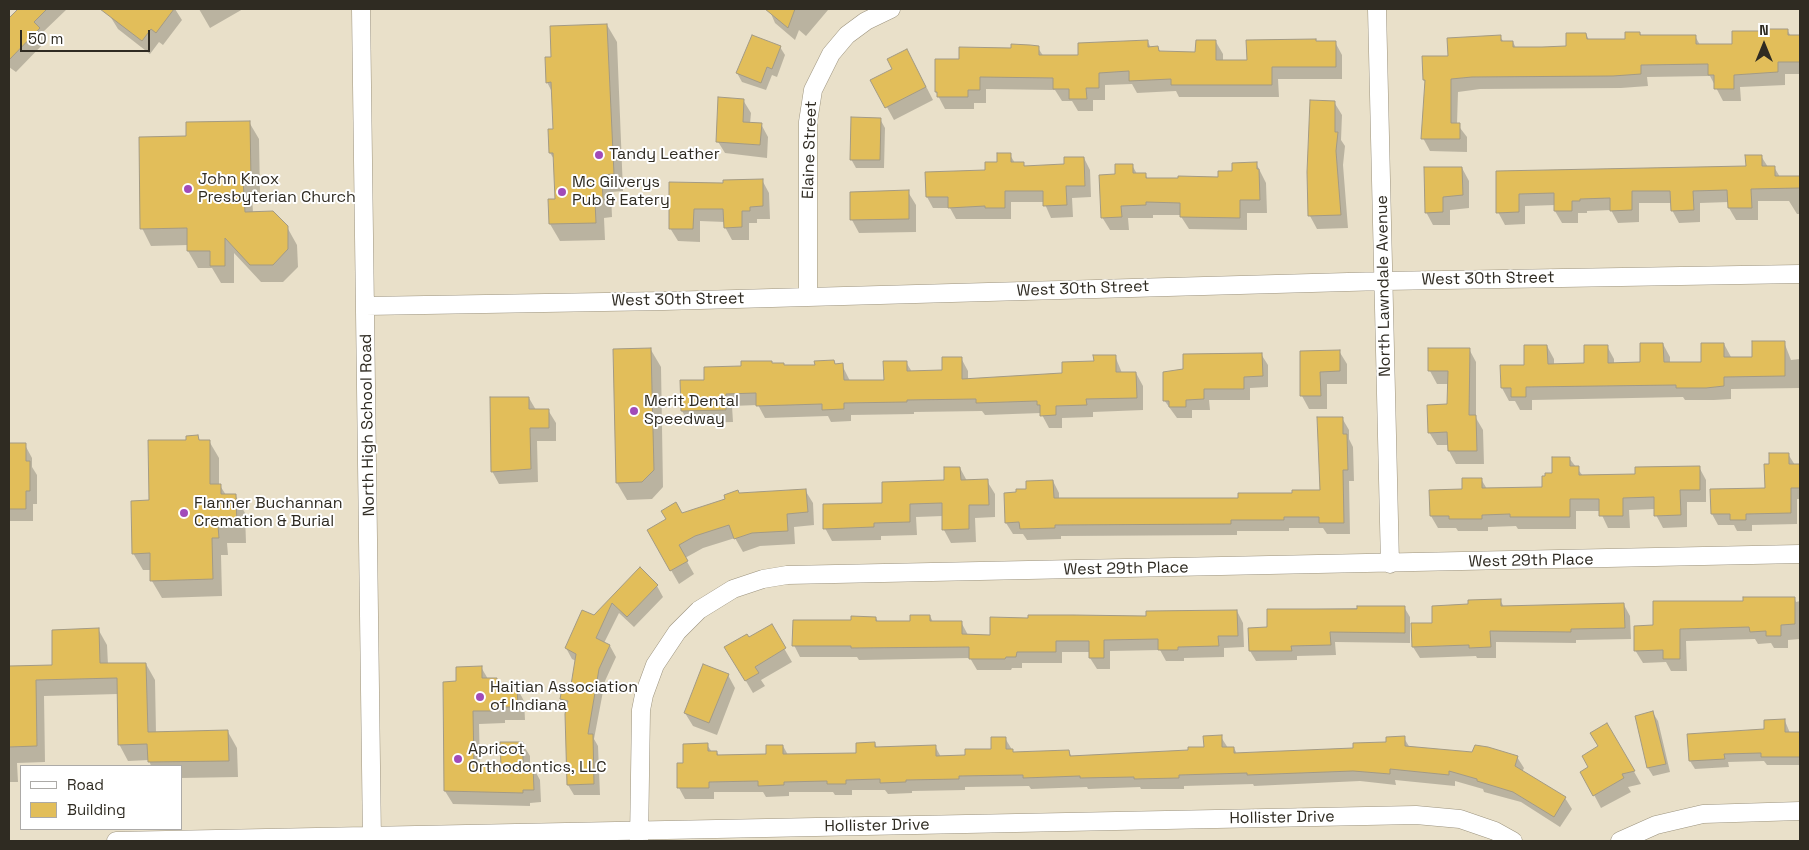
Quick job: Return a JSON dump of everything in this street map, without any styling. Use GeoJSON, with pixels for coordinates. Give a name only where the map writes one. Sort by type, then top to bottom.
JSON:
{"type":"FeatureCollection","features":[{"type":"Feature","properties":{"kind":"street","name":"North High School Road"},"geometry":{"type":"LineString","coordinates":[[361,9],[372,839]]}},
{"type":"Feature","properties":{"kind":"street","name":"Elaine Street"},"geometry":{"type":"LineString","coordinates":[[808,297],[808,122],[813,90],[831,54],[847,36],[859,25],[891,9]]}},
{"type":"Feature","properties":{"kind":"street","name":"North Lawndale Avenue"},"geometry":{"type":"LineString","coordinates":[[1378,9],[1390,564]]}},
{"type":"Feature","properties":{"kind":"street","name":"West 30th Street"},"geometry":{"type":"LineString","coordinates":[[366,306],[808,297],[1384,281],[1800,274]]}},
{"type":"Feature","properties":{"kind":"street","name":"West 29th Place"},"geometry":{"type":"LineString","coordinates":[[639,836],[640,727],[644,695],[652,673],[667,644],[687,620],[706,605],[733,589],[763,579],[787,575],[1390,564],[1800,554]]}},
{"type":"Feature","properties":{"kind":"street"},"geometry":{"type":"LineString","coordinates":[[1620,841],[1656,825],[1703,814],[1800,811]]}},
{"type":"Feature","properties":{"kind":"street","name":"Hollister Drive"},"geometry":{"type":"LineString","coordinates":[[116,841],[639,836],[1430,815],[1474,823],[1513,841]]}},
{"type":"Feature","properties":{"kind":"building"},"geometry":{"type":"Polygon","coordinates":[[[18,9],[47,9],[34,22],[40,28],[9,60],[9,18],[18,9]]]}},
{"type":"Feature","properties":{"kind":"building"},"geometry":{"type":"Polygon","coordinates":[[[100,9],[174,9],[156,33],[151,29],[142,41],[100,9]]]}},
{"type":"Feature","properties":{"kind":"building"},"geometry":{"type":"Polygon","coordinates":[[[765,9],[795,9],[788,28],[765,9]]]}},
{"type":"Feature","properties":{"kind":"building"},"geometry":{"type":"Polygon","coordinates":[[[607,24],[614,174],[602,175],[603,200],[595,201],[596,223],[549,224],[548,199],[555,199],[553,153],[549,153],[548,129],[553,129],[551,82],[546,83],[545,57],[551,57],[550,26],[607,24]]]}},
{"type":"Feature","properties":{"kind":"building"},"geometry":{"type":"Polygon","coordinates":[[[1764,29],[1788,29],[1788,35],[1800,35],[1800,62],[1778,62],[1778,72],[1734,75],[1734,89],[1714,89],[1714,75],[1708,75],[1708,64],[1641,65],[1641,74],[1613,76],[1472,77],[1451,79],[1451,123],[1460,123],[1460,139],[1421,139],[1425,80],[1423,80],[1422,56],[1448,56],[1447,38],[1501,35],[1501,41],[1513,41],[1513,47],[1542,47],[1566,46],[1566,33],[1586,33],[1587,39],[1625,39],[1625,32],[1640,32],[1640,35],[1696,35],[1696,44],[1732,44],[1732,31],[1764,31],[1764,29]]]}},
{"type":"Feature","properties":{"kind":"building"},"geometry":{"type":"Polygon","coordinates":[[[752,35],[781,46],[772,69],[767,67],[761,83],[736,73],[752,35]]]}},
{"type":"Feature","properties":{"kind":"building"},"geometry":{"type":"Polygon","coordinates":[[[1316,39],[1316,41],[1336,41],[1336,67],[1272,67],[1272,85],[1171,85],[1171,79],[1129,81],[1129,71],[1099,73],[1099,88],[1086,88],[1087,99],[1069,99],[1069,89],[1053,89],[1053,78],[980,77],[980,90],[968,90],[968,97],[937,97],[937,92],[935,92],[935,59],[959,59],[959,47],[1011,48],[1011,44],[1030,45],[1039,46],[1039,55],[1078,55],[1078,43],[1148,40],[1148,47],[1158,46],[1159,51],[1195,52],[1196,40],[1216,40],[1216,60],[1247,60],[1246,40],[1316,39]]]}},
{"type":"Feature","properties":{"kind":"building"},"geometry":{"type":"Polygon","coordinates":[[[907,49],[926,87],[885,108],[870,80],[892,69],[887,59],[907,49]]]}},
{"type":"Feature","properties":{"kind":"building"},"geometry":{"type":"Polygon","coordinates":[[[718,97],[744,99],[743,122],[762,123],[760,145],[716,142],[718,97]]]}},
{"type":"Feature","properties":{"kind":"building"},"geometry":{"type":"Polygon","coordinates":[[[1310,100],[1335,101],[1335,132],[1338,132],[1336,151],[1341,215],[1308,216],[1307,172],[1310,100]]]}},
{"type":"Feature","properties":{"kind":"building"},"geometry":{"type":"Polygon","coordinates":[[[851,117],[881,118],[880,160],[850,160],[851,117]]]}},
{"type":"Feature","properties":{"kind":"building","name":"John Knox Presbyterian Church"},"geometry":{"type":"Polygon","coordinates":[[[250,121],[251,178],[243,178],[245,212],[273,211],[288,226],[288,249],[273,265],[250,265],[225,238],[225,266],[210,266],[210,251],[187,251],[187,228],[140,229],[139,137],[186,136],[186,122],[250,121]]]}},
{"type":"Feature","properties":{"kind":"building"},"geometry":{"type":"Polygon","coordinates":[[[997,153],[1011,153],[1011,162],[1024,162],[1024,166],[1064,164],[1064,157],[1084,157],[1085,186],[1066,186],[1067,205],[1043,206],[1043,191],[1005,191],[1005,208],[985,208],[985,206],[948,208],[948,197],[926,197],[925,172],[985,170],[985,162],[997,162],[997,153]]]}},
{"type":"Feature","properties":{"kind":"building"},"geometry":{"type":"Polygon","coordinates":[[[1745,155],[1762,155],[1762,166],[1775,166],[1775,176],[1800,176],[1800,188],[1751,189],[1752,208],[1728,208],[1727,190],[1693,191],[1694,210],[1671,211],[1670,191],[1632,191],[1632,210],[1610,211],[1610,198],[1580,199],[1580,201],[1572,201],[1572,211],[1554,211],[1554,193],[1519,194],[1519,212],[1496,213],[1496,171],[1746,166],[1745,155]]]}},
{"type":"Feature","properties":{"kind":"building"},"geometry":{"type":"Polygon","coordinates":[[[1257,162],[1260,200],[1240,200],[1240,218],[1180,217],[1180,203],[1146,202],[1146,205],[1121,206],[1122,217],[1101,218],[1099,175],[1115,174],[1115,164],[1133,164],[1133,173],[1146,173],[1146,178],[1178,178],[1178,176],[1218,177],[1218,171],[1232,171],[1232,163],[1257,162]]]}},
{"type":"Feature","properties":{"kind":"building"},"geometry":{"type":"Polygon","coordinates":[[[1424,167],[1462,167],[1463,195],[1443,197],[1443,212],[1425,213],[1424,167]]]}},
{"type":"Feature","properties":{"kind":"building"},"geometry":{"type":"Polygon","coordinates":[[[763,179],[763,206],[750,207],[750,211],[742,211],[742,227],[724,228],[723,209],[694,209],[693,229],[669,229],[669,182],[723,183],[723,180],[763,179]]]}},
{"type":"Feature","properties":{"kind":"building"},"geometry":{"type":"Polygon","coordinates":[[[909,190],[909,219],[850,220],[850,192],[909,190]]]}},
{"type":"Feature","properties":{"kind":"building"},"geometry":{"type":"Polygon","coordinates":[[[1752,341],[1785,341],[1785,376],[1724,377],[1724,386],[1706,388],[1676,388],[1676,385],[1526,387],[1526,397],[1511,397],[1511,388],[1501,388],[1500,365],[1524,365],[1524,345],[1547,345],[1548,364],[1584,363],[1584,345],[1608,345],[1608,363],[1640,362],[1640,343],[1663,343],[1664,362],[1701,362],[1701,343],[1724,343],[1724,357],[1752,357],[1752,341]]]}},
{"type":"Feature","properties":{"kind":"building","name":"Merit Dental Speedway"},"geometry":{"type":"Polygon","coordinates":[[[651,348],[654,470],[642,482],[616,483],[613,349],[651,348]]]}},
{"type":"Feature","properties":{"kind":"building"},"geometry":{"type":"Polygon","coordinates":[[[1428,348],[1470,348],[1469,415],[1476,415],[1477,451],[1448,451],[1447,432],[1428,433],[1427,405],[1447,404],[1448,371],[1428,371],[1428,348]]]}},
{"type":"Feature","properties":{"kind":"building"},"geometry":{"type":"Polygon","coordinates":[[[1340,350],[1340,371],[1320,372],[1321,396],[1300,396],[1300,351],[1340,350]]]}},
{"type":"Feature","properties":{"kind":"building"},"geometry":{"type":"Polygon","coordinates":[[[1262,353],[1263,376],[1244,377],[1244,389],[1204,389],[1204,399],[1186,400],[1186,407],[1169,407],[1169,401],[1163,401],[1163,372],[1183,369],[1183,354],[1262,353]]]}},
{"type":"Feature","properties":{"kind":"building"},"geometry":{"type":"Polygon","coordinates":[[[1093,355],[1116,355],[1116,372],[1136,372],[1137,398],[1086,399],[1087,405],[1056,406],[1056,415],[1040,416],[1040,405],[1037,405],[1037,401],[976,403],[976,399],[907,400],[907,402],[844,403],[844,409],[822,410],[822,404],[756,406],[756,393],[726,394],[726,410],[681,411],[680,380],[704,380],[704,367],[741,366],[741,361],[772,361],[772,363],[784,363],[784,365],[815,365],[814,361],[834,360],[835,364],[843,363],[844,380],[884,380],[883,361],[907,361],[907,371],[942,370],[942,357],[962,357],[962,379],[1062,373],[1062,362],[1094,361],[1093,355]]]}},
{"type":"Feature","properties":{"kind":"building"},"geometry":{"type":"Polygon","coordinates":[[[490,397],[529,397],[529,409],[549,409],[549,428],[530,428],[531,469],[491,472],[490,397]]]}},
{"type":"Feature","properties":{"kind":"building"},"geometry":{"type":"Polygon","coordinates":[[[1317,417],[1343,417],[1343,434],[1347,434],[1348,470],[1343,470],[1344,523],[1319,523],[1319,517],[1284,517],[1284,520],[1231,520],[1231,524],[1055,525],[1055,528],[1020,529],[1019,522],[1005,523],[1004,493],[1016,492],[1016,489],[1026,489],[1026,481],[1053,480],[1054,498],[1238,498],[1238,493],[1292,493],[1292,490],[1320,490],[1317,417]]]}},
{"type":"Feature","properties":{"kind":"building","name":"Flanner Buchannan Cremation & Burial"},"geometry":{"type":"Polygon","coordinates":[[[198,435],[199,440],[210,440],[210,484],[221,484],[221,494],[236,494],[237,526],[218,526],[219,538],[212,538],[213,579],[150,581],[150,553],[132,554],[131,501],[149,500],[148,440],[186,440],[186,436],[198,435]]]}},
{"type":"Feature","properties":{"kind":"building"},"geometry":{"type":"Polygon","coordinates":[[[9,443],[26,443],[26,461],[30,461],[30,491],[26,491],[26,509],[9,509],[9,443]]]}},
{"type":"Feature","properties":{"kind":"building"},"geometry":{"type":"Polygon","coordinates":[[[1769,453],[1789,453],[1789,464],[1800,464],[1800,488],[1791,488],[1791,513],[1746,514],[1746,520],[1730,520],[1730,514],[1711,514],[1710,489],[1765,488],[1764,464],[1769,464],[1769,453]]]}},
{"type":"Feature","properties":{"kind":"building"},"geometry":{"type":"Polygon","coordinates":[[[1552,457],[1570,457],[1570,466],[1579,466],[1579,475],[1635,474],[1635,467],[1700,466],[1700,490],[1680,490],[1681,515],[1654,516],[1654,497],[1623,498],[1623,516],[1599,516],[1599,499],[1570,499],[1570,517],[1510,517],[1510,514],[1482,515],[1482,519],[1449,519],[1449,516],[1430,516],[1429,490],[1462,489],[1462,478],[1482,478],[1482,488],[1542,487],[1542,476],[1545,476],[1545,473],[1552,473],[1552,457]]]}},
{"type":"Feature","properties":{"kind":"building"},"geometry":{"type":"Polygon","coordinates":[[[944,467],[960,467],[961,480],[988,479],[989,505],[969,505],[969,529],[942,530],[942,503],[910,504],[910,522],[874,523],[874,527],[823,529],[823,504],[882,503],[882,482],[944,480],[944,467]]]}},
{"type":"Feature","properties":{"kind":"building"},"geometry":{"type":"Polygon","coordinates":[[[806,489],[808,512],[787,514],[788,531],[752,533],[734,539],[729,525],[695,536],[679,545],[688,561],[670,571],[647,530],[666,519],[661,511],[676,502],[682,513],[725,499],[724,495],[738,490],[739,493],[806,489]]]}},
{"type":"Feature","properties":{"kind":"building"},"geometry":{"type":"Polygon","coordinates":[[[640,567],[658,585],[627,617],[612,603],[596,638],[610,645],[599,669],[588,734],[593,734],[594,784],[567,785],[565,714],[568,701],[560,699],[563,683],[571,685],[576,654],[565,648],[582,610],[594,615],[640,567]]]}},
{"type":"Feature","properties":{"kind":"building"},"geometry":{"type":"Polygon","coordinates":[[[1743,597],[1795,597],[1795,624],[1781,625],[1781,636],[1766,636],[1766,631],[1750,632],[1749,627],[1680,629],[1680,659],[1663,659],[1663,650],[1634,651],[1634,626],[1653,625],[1653,601],[1743,601],[1743,597]]]}},
{"type":"Feature","properties":{"kind":"building"},"geometry":{"type":"Polygon","coordinates":[[[1501,599],[1501,606],[1624,603],[1625,628],[1571,629],[1571,632],[1490,631],[1491,647],[1469,648],[1469,645],[1412,647],[1411,623],[1432,623],[1432,606],[1468,604],[1468,600],[1501,599]]]}},
{"type":"Feature","properties":{"kind":"building"},"geometry":{"type":"Polygon","coordinates":[[[1357,606],[1405,606],[1405,633],[1330,632],[1331,645],[1291,646],[1292,651],[1249,651],[1248,628],[1267,627],[1267,609],[1357,609],[1357,606]]]}},
{"type":"Feature","properties":{"kind":"building"},"geometry":{"type":"Polygon","coordinates":[[[1237,610],[1238,636],[1218,636],[1219,646],[1178,647],[1178,650],[1158,650],[1158,639],[1104,640],[1104,658],[1089,658],[1089,641],[1056,641],[1056,652],[1017,652],[1016,657],[1006,657],[1005,659],[969,659],[969,647],[851,648],[851,646],[792,646],[793,620],[851,620],[851,616],[876,617],[876,621],[910,621],[910,615],[930,615],[930,621],[962,621],[962,634],[990,635],[990,617],[1028,618],[1028,615],[1146,616],[1146,611],[1237,610]]]}},
{"type":"Feature","properties":{"kind":"building"},"geometry":{"type":"Polygon","coordinates":[[[772,624],[786,648],[755,667],[759,673],[745,681],[724,647],[747,634],[749,637],[772,624]]]}},
{"type":"Feature","properties":{"kind":"building"},"geometry":{"type":"Polygon","coordinates":[[[99,628],[100,663],[146,663],[148,732],[228,730],[229,761],[148,762],[147,744],[118,745],[117,678],[36,680],[37,746],[9,747],[9,666],[52,665],[52,630],[99,628]]]}},
{"type":"Feature","properties":{"kind":"building"},"geometry":{"type":"Polygon","coordinates":[[[703,664],[729,674],[709,723],[684,713],[703,664]]]}},
{"type":"Feature","properties":{"kind":"building"},"geometry":{"type":"Polygon","coordinates":[[[482,666],[482,678],[497,678],[497,686],[517,686],[518,707],[498,707],[498,711],[473,711],[474,766],[501,766],[500,742],[523,742],[523,765],[533,765],[534,790],[523,790],[523,793],[444,791],[443,682],[456,681],[456,667],[482,666]]]}},
{"type":"Feature","properties":{"kind":"building"},"geometry":{"type":"Polygon","coordinates":[[[1653,711],[1666,764],[1647,768],[1635,716],[1653,711]]]}},
{"type":"Feature","properties":{"kind":"building"},"geometry":{"type":"Polygon","coordinates":[[[1785,719],[1785,732],[1800,732],[1800,757],[1761,757],[1761,753],[1724,754],[1725,759],[1689,761],[1687,734],[1764,729],[1764,720],[1785,719]]]}},
{"type":"Feature","properties":{"kind":"building"},"geometry":{"type":"Polygon","coordinates":[[[1607,723],[1635,771],[1622,774],[1624,778],[1593,796],[1580,772],[1588,767],[1582,756],[1598,746],[1590,733],[1607,723]]]}},
{"type":"Feature","properties":{"kind":"building"},"geometry":{"type":"Polygon","coordinates":[[[1222,735],[1222,747],[1234,747],[1234,753],[1353,748],[1353,743],[1386,742],[1386,737],[1405,736],[1405,746],[1472,752],[1475,745],[1488,747],[1518,756],[1515,766],[1566,797],[1554,817],[1513,792],[1477,781],[1477,779],[1449,771],[1449,775],[1390,769],[1390,774],[1353,771],[1247,775],[1247,773],[1179,775],[1179,778],[1134,779],[1134,777],[1080,778],[1080,776],[1023,778],[1023,775],[959,776],[959,779],[906,780],[906,782],[880,783],[880,779],[846,780],[846,784],[827,784],[827,781],[784,782],[784,785],[758,786],[758,781],[709,782],[709,788],[677,788],[677,763],[683,763],[683,744],[708,743],[708,751],[717,751],[717,755],[766,754],[766,745],[783,745],[783,754],[856,753],[856,743],[875,742],[875,747],[936,745],[936,756],[965,755],[965,749],[991,749],[991,737],[1006,737],[1006,749],[1013,749],[1013,752],[1069,750],[1070,756],[1188,750],[1188,747],[1204,747],[1203,736],[1222,735]]]}},
{"type":"Feature","properties":{"kind":"place","name":"Tandy Leather"},"geometry":{"type":"Point","coordinates":[599,155]}},
{"type":"Feature","properties":{"kind":"place","name":"John Knox Presbyterian Church"},"geometry":{"type":"Point","coordinates":[188,189]}},
{"type":"Feature","properties":{"kind":"place","name":"Mc Gilverys Pub & Eatery"},"geometry":{"type":"Point","coordinates":[562,192]}},
{"type":"Feature","properties":{"kind":"place","name":"Merit Dental Speedway"},"geometry":{"type":"Point","coordinates":[634,411]}},
{"type":"Feature","properties":{"kind":"place","name":"Flanner Buchannan Cremation & Burial"},"geometry":{"type":"Point","coordinates":[184,513]}},
{"type":"Feature","properties":{"kind":"place","name":"Haitian Association of Indiana"},"geometry":{"type":"Point","coordinates":[480,697]}},
{"type":"Feature","properties":{"kind":"place","name":"Apricot Orthodontics, LLC"},"geometry":{"type":"Point","coordinates":[458,759]}}]}
